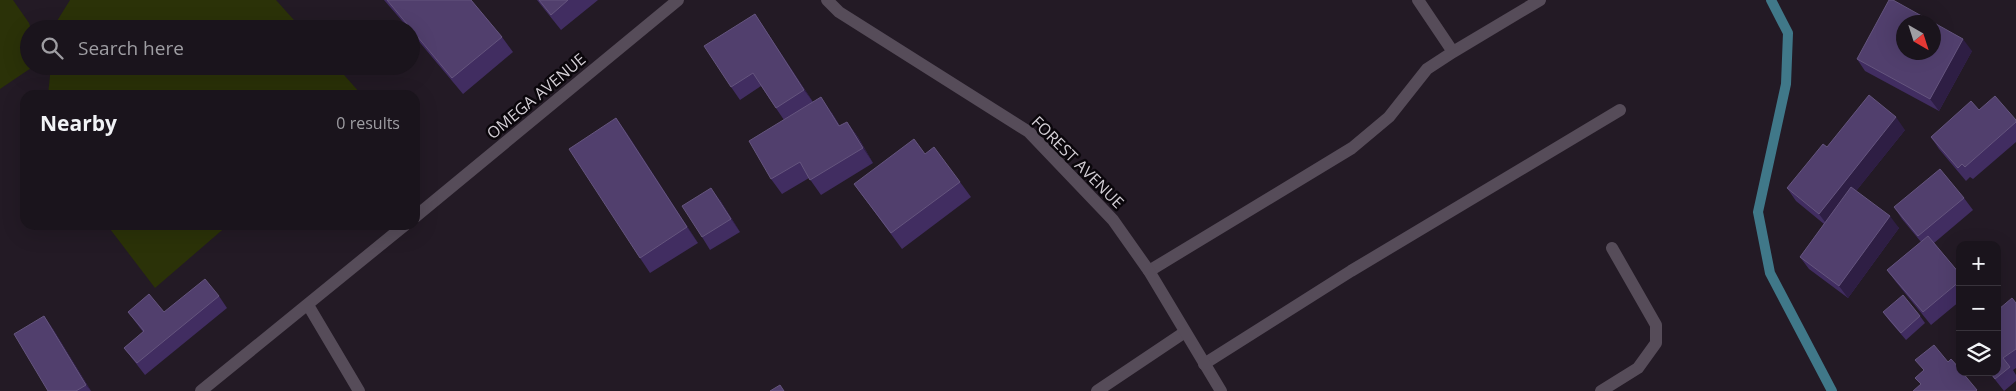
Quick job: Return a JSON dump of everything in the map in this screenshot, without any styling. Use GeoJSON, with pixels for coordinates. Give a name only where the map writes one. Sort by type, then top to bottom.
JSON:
{"type":"FeatureCollection","features":[{"type":"Feature","properties":{"kind":"street","name":"OMEGA AVENUE"},"geometry":{"type":"LineString","coordinates":[[420,213],[678,0]]}},
{"type":"Feature","properties":{"kind":"street","name":"FOREST AVENUE"},"geometry":{"type":"LineString","coordinates":[[827,0],[839,12],[1029,132],[1113,220],[1149,271],[1220,391]]}},
{"type":"Feature","properties":{"kind":"street"},"geometry":{"type":"LineString","coordinates":[[1418,0],[1453,52]]}},
{"type":"Feature","properties":{"kind":"street"},"geometry":{"type":"LineString","coordinates":[[1149,271],[1352,148],[1389,118],[1427,69],[1540,0]]}},
{"type":"Feature","properties":{"kind":"street"},"geometry":{"type":"LineString","coordinates":[[1204,364],[1351,271],[1620,110]]}},
{"type":"Feature","properties":{"kind":"street"},"geometry":{"type":"LineString","coordinates":[[201,391],[308,306],[399,230]]}},
{"type":"Feature","properties":{"kind":"street"},"geometry":{"type":"LineString","coordinates":[[1601,391],[1638,368],[1656,343],[1656,324],[1612,248]]}},
{"type":"Feature","properties":{"kind":"street"},"geometry":{"type":"LineString","coordinates":[[308,306],[359,391]]}},
{"type":"Feature","properties":{"kind":"street"},"geometry":{"type":"LineString","coordinates":[[1097,391],[1185,332]]}},
{"type":"Feature","properties":{"kind":"green space"},"geometry":{"type":"Polygon","coordinates":[[[0,0],[13,0],[27,20],[20,20],[21,75],[0,89],[0,0]]]}},
{"type":"Feature","properties":{"kind":"green space"},"geometry":{"type":"Polygon","coordinates":[[[70,0],[276,0],[294,20],[58,20],[70,0]]]}},
{"type":"Feature","properties":{"kind":"green space"},"geometry":{"type":"Polygon","coordinates":[[[50,75],[344,75],[357,90],[49,90],[50,75]]]}},
{"type":"Feature","properties":{"kind":"green space"},"geometry":{"type":"Polygon","coordinates":[[[111,230],[222,230],[155,288],[111,230]]]}},
{"type":"Feature","properties":{"kind":"building"},"geometry":{"type":"Polygon","coordinates":[[[387,0],[471,0],[502,37],[452,78],[420,40],[420,20],[404,20],[387,0]]]}},
{"type":"Feature","properties":{"kind":"building"},"geometry":{"type":"Polygon","coordinates":[[[539,0],[568,0],[551,15],[539,0]]]}},
{"type":"Feature","properties":{"kind":"building"},"geometry":{"type":"Polygon","coordinates":[[[1889,0],[1893,0],[1920,15],[1896,15],[1896,60],[1941,60],[1941,27],[1963,39],[1930,99],[1857,59],[1889,0]]]}},
{"type":"Feature","properties":{"kind":"building"},"geometry":{"type":"Polygon","coordinates":[[[755,14],[804,90],[776,108],[753,73],[731,87],[704,46],[755,14]]]}},
{"type":"Feature","properties":{"kind":"building"},"geometry":{"type":"Polygon","coordinates":[[[1869,95],[1896,117],[1819,214],[1787,188],[1823,144],[1827,147],[1869,95]]]}},
{"type":"Feature","properties":{"kind":"building"},"geometry":{"type":"Polygon","coordinates":[[[1995,96],[2016,122],[1965,167],[1962,164],[1958,168],[1931,137],[1971,101],[1979,110],[1995,96]]]}},
{"type":"Feature","properties":{"kind":"building"},"geometry":{"type":"Polygon","coordinates":[[[821,97],[839,126],[847,122],[863,148],[810,180],[800,162],[771,179],[749,141],[821,97]]]}},
{"type":"Feature","properties":{"kind":"building"},"geometry":{"type":"Polygon","coordinates":[[[616,118],[687,227],[640,258],[569,149],[616,118]]]}},
{"type":"Feature","properties":{"kind":"building"},"geometry":{"type":"Polygon","coordinates":[[[914,139],[925,154],[934,147],[960,182],[891,233],[854,184],[914,139]]]}},
{"type":"Feature","properties":{"kind":"building"},"geometry":{"type":"Polygon","coordinates":[[[1940,169],[1964,198],[1918,236],[1894,207],[1940,169]]]}},
{"type":"Feature","properties":{"kind":"building"},"geometry":{"type":"Polygon","coordinates":[[[1851,187],[1890,216],[1839,286],[1800,257],[1851,187]]]}},
{"type":"Feature","properties":{"kind":"building"},"geometry":{"type":"Polygon","coordinates":[[[711,188],[731,219],[702,237],[682,206],[711,188]]]}},
{"type":"Feature","properties":{"kind":"building"},"geometry":{"type":"Polygon","coordinates":[[[1928,236],[1956,269],[1956,284],[1923,312],[1887,270],[1928,236]]]}},
{"type":"Feature","properties":{"kind":"building"},"geometry":{"type":"Polygon","coordinates":[[[205,279],[219,296],[137,363],[124,348],[144,331],[128,312],[149,294],[164,312],[205,279]]]}},
{"type":"Feature","properties":{"kind":"building"},"geometry":{"type":"Polygon","coordinates":[[[1903,295],[1920,316],[1901,333],[1883,312],[1903,295]]]}},
{"type":"Feature","properties":{"kind":"building"},"geometry":{"type":"Polygon","coordinates":[[[2012,298],[2016,303],[2016,349],[2003,358],[2010,367],[2001,374],[2001,331],[2001,307],[2012,298]]]}},
{"type":"Feature","properties":{"kind":"building"},"geometry":{"type":"Polygon","coordinates":[[[44,316],[86,385],[76,391],[48,391],[14,334],[44,316]]]}},
{"type":"Feature","properties":{"kind":"building"},"geometry":{"type":"Polygon","coordinates":[[[1934,345],[1948,362],[1951,359],[1956,365],[1956,376],[1965,376],[1977,390],[1913,391],[1921,384],[1915,378],[1924,370],[1915,360],[1934,345]]]}},
{"type":"Feature","properties":{"kind":"building"},"geometry":{"type":"Polygon","coordinates":[[[780,385],[784,391],[770,391],[780,385]]]}},
{"type":"Feature","properties":{"kind":"waterway"},"geometry":{"type":"LineString","coordinates":[[1771,0],[1788,33],[1786,84],[1758,212],[1770,273],[1832,391]]}}]}
